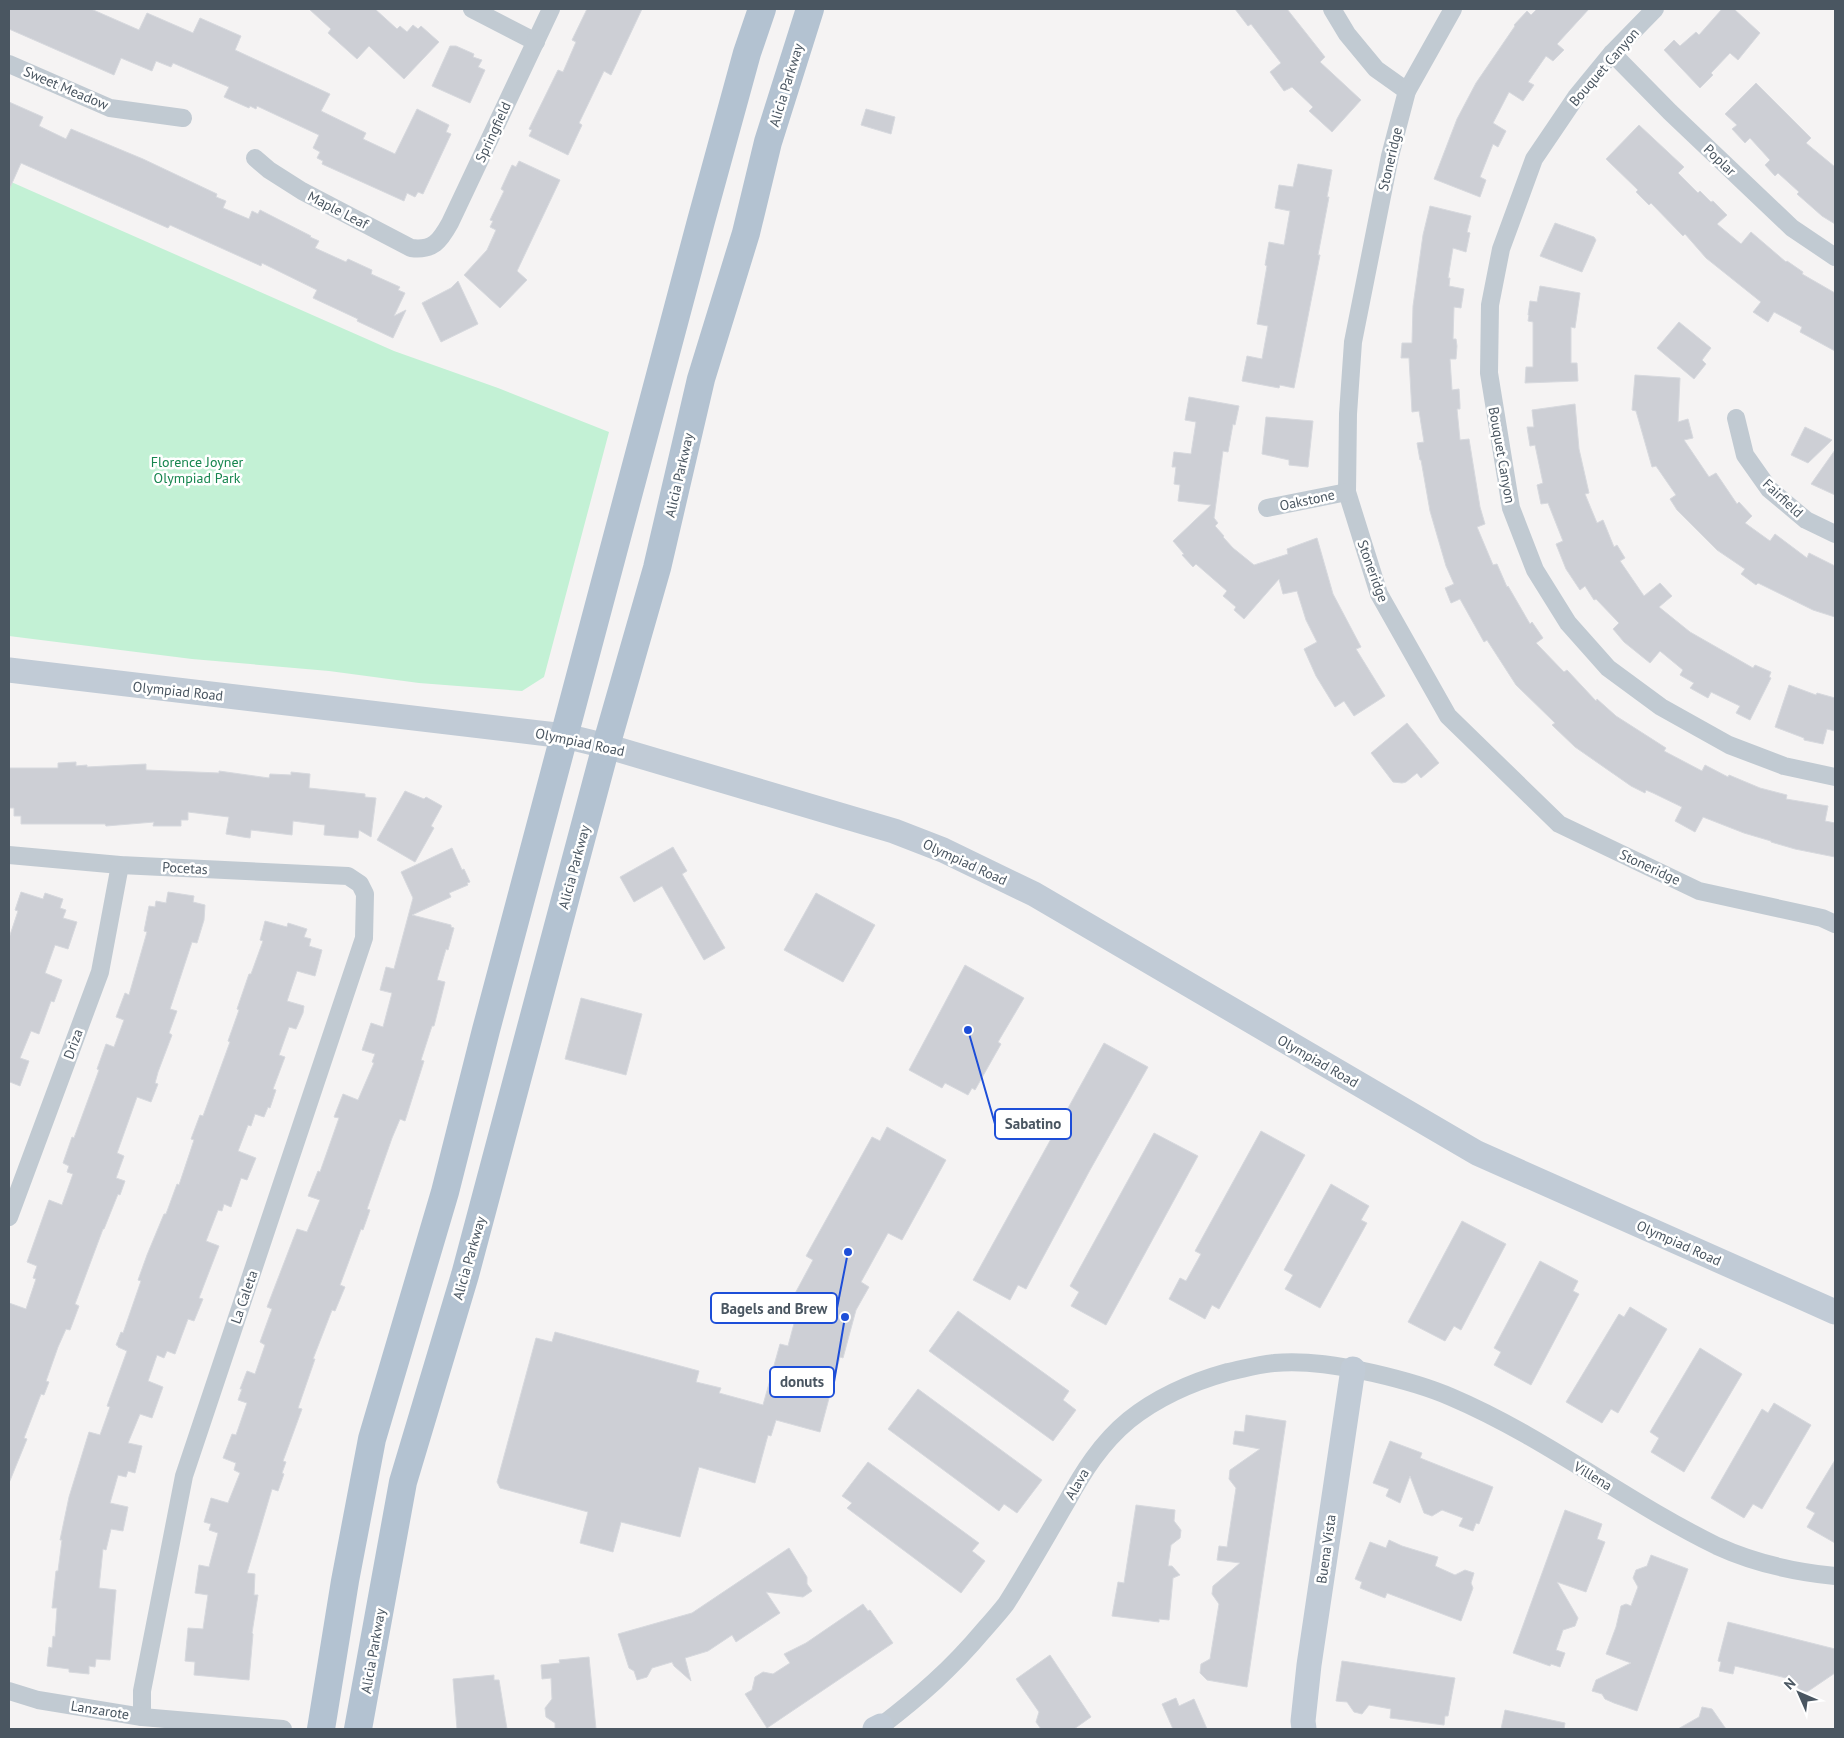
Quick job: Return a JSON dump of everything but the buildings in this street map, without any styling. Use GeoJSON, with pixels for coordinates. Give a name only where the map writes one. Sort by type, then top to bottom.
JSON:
{"type":"FeatureCollection","features":[{"type":"Feature","properties":{"kind":"main road"},"geometry":{"type":"LineString","coordinates":[[388,1569],[361,1594],[344,1704],[339,1717],[332,1726],[322,1729],[345,1581],[372,1439],[445,1192],[486,1030],[719,156],[747,53],[762,9]]}},
{"type":"Feature","properties":{"kind":"main road","name":"Alicia Parkway"},"geometry":{"type":"LineString","coordinates":[[358,1729],[403,1482],[465,1275],[606,746],[657,568],[701,378],[746,233],[768,142],[810,9]]}},
{"type":"Feature","properties":{"kind":"main road","name":"Olympiad Road"},"geometry":{"type":"LineString","coordinates":[[9,670],[565,736],[606,746],[894,831],[943,850],[1034,894],[1477,1153],[1835,1312]]}},
{"type":"Feature","properties":{"kind":"main road","name":"Buena Vista"},"geometry":{"type":"LineString","coordinates":[[1304,1729],[1303,1721],[1310,1656],[1354,1369]]}},
{"type":"Feature","properties":{"kind":"street"},"geometry":{"type":"LineString","coordinates":[[472,9],[536,42]]}},
{"type":"Feature","properties":{"kind":"street","name":"Springfield"},"geometry":{"type":"LineString","coordinates":[[426,249],[436,243],[450,223],[551,9]]}},
{"type":"Feature","properties":{"kind":"street"},"geometry":{"type":"LineString","coordinates":[[1332,9],[1347,34],[1376,69],[1407,91]]}},
{"type":"Feature","properties":{"kind":"street","name":"Stoneridge"},"geometry":{"type":"LineString","coordinates":[[1453,9],[1407,91],[1390,156],[1352,342],[1348,414],[1347,492],[1379,594],[1448,716],[1559,824],[1699,891],[1822,918],[1835,924]]}},
{"type":"Feature","properties":{"kind":"street","name":"Bouquet Canyon"},"geometry":{"type":"LineString","coordinates":[[1655,9],[1612,53],[1576,97],[1534,159],[1501,249],[1490,305],[1489,373],[1511,508],[1536,570],[1568,623],[1608,668],[1661,707],[1729,745],[1784,766],[1835,777]]}},
{"type":"Feature","properties":{"kind":"street","name":"Poplar"},"geometry":{"type":"LineString","coordinates":[[1612,53],[1670,112],[1792,228],[1835,257]]}},
{"type":"Feature","properties":{"kind":"street","name":"Sweet Meadow"},"geometry":{"type":"LineString","coordinates":[[9,64],[110,108],[183,118]]}},
{"type":"Feature","properties":{"kind":"street","name":"Maple Leaf"},"geometry":{"type":"LineString","coordinates":[[255,158],[269,170],[302,191],[411,248],[426,249]]}},
{"type":"Feature","properties":{"kind":"street","name":"Fairfield"},"geometry":{"type":"LineString","coordinates":[[1736,418],[1745,455],[1769,489],[1806,520],[1835,534]]}},
{"type":"Feature","properties":{"kind":"street","name":"Oakstone"},"geometry":{"type":"LineString","coordinates":[[1267,508],[1347,492]]}},
{"type":"Feature","properties":{"kind":"street","name":"Pocetas"},"geometry":{"type":"LineString","coordinates":[[9,855],[120,865],[348,876],[360,884]]}},
{"type":"Feature","properties":{"kind":"street","name":"Driza"},"geometry":{"type":"LineString","coordinates":[[9,1217],[100,972],[120,865]]}},
{"type":"Feature","properties":{"kind":"street","name":"La Caleta"},"geometry":{"type":"LineString","coordinates":[[142,1717],[142,1692],[184,1476],[364,938],[365,894],[360,884]]}},
{"type":"Feature","properties":{"kind":"street","name":"Alava"},"geometry":{"type":"LineString","coordinates":[[879,1728],[929,1688],[960,1659],[1004,1606],[1088,1464],[1128,1421],[1156,1400],[1181,1388],[1205,1378],[1237,1370],[1273,1363],[1311,1363],[1354,1369]]}},
{"type":"Feature","properties":{"kind":"street","name":"Villena"},"geometry":{"type":"LineString","coordinates":[[1354,1369],[1405,1380],[1449,1396],[1487,1414],[1639,1503],[1718,1546],[1766,1564],[1806,1573],[1835,1576]]}},
{"type":"Feature","properties":{"kind":"street","name":"Lanzarote"},"geometry":{"type":"LineString","coordinates":[[9,1691],[38,1700],[142,1717],[283,1729]]}},
{"type":"Feature","properties":{"kind":"green space","name":"Florence Joyner Olympiad Park"},"geometry":{"type":"Polygon","coordinates":[[[9,181],[394,351],[498,388],[609,432],[544,677],[522,691],[419,683],[329,671],[192,659],[9,636],[9,181]]]}},
{"type":"Feature","properties":{"kind":"place","name":"Sabatino"},"geometry":{"type":"Point","coordinates":[968,1030]}},
{"type":"Feature","properties":{"kind":"place","name":"Bagels and Brew"},"geometry":{"type":"Point","coordinates":[848,1252]}},
{"type":"Feature","properties":{"kind":"place","name":"donuts"},"geometry":{"type":"Point","coordinates":[845,1317]}}]}
